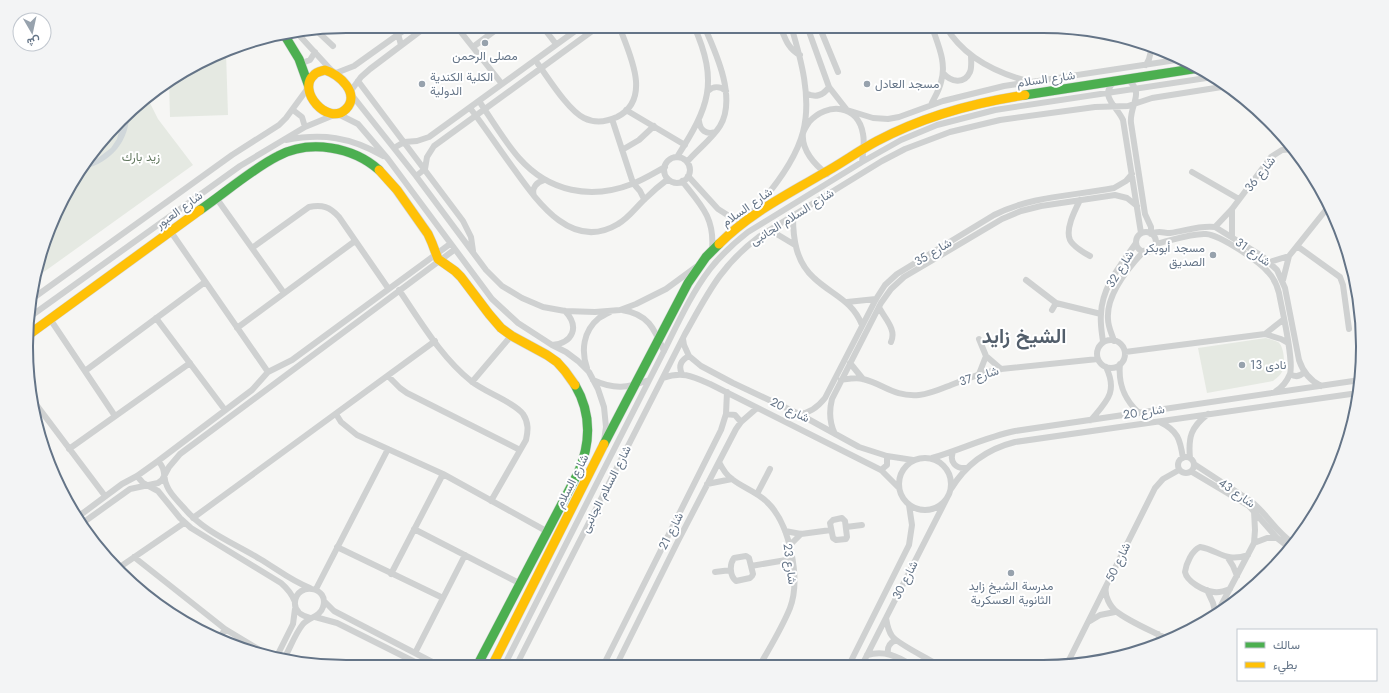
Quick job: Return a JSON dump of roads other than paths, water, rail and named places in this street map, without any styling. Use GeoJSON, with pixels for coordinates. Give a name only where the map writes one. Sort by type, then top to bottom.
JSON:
{"type":"FeatureCollection","features":[{"type":"Feature","properties":{"kind":"street"},"geometry":{"type":"LineString","coordinates":[[336,114],[348,108],[351,101],[351,93],[358,81],[370,69],[416,33]]}},
{"type":"Feature","properties":{"kind":"street"},"geometry":{"type":"LineString","coordinates":[[462,33],[502,84]]}},
{"type":"Feature","properties":{"kind":"street"},"geometry":{"type":"LineString","coordinates":[[473,47],[492,33]]}},
{"type":"Feature","properties":{"kind":"street"},"geometry":{"type":"LineString","coordinates":[[547,33],[556,44]]}},
{"type":"Feature","properties":{"kind":"street"},"geometry":{"type":"LineString","coordinates":[[394,148],[404,142],[417,142],[429,137],[572,33]]}},
{"type":"Feature","properties":{"kind":"street"},"geometry":{"type":"LineString","coordinates":[[416,176],[425,170],[427,157],[434,146],[589,33]]}},
{"type":"Feature","properties":{"kind":"street"},"geometry":{"type":"LineString","coordinates":[[535,60],[568,104],[583,117],[592,121],[602,122],[612,120],[626,110],[635,95],[636,77],[632,60],[621,33]]}},
{"type":"Feature","properties":{"kind":"street"},"geometry":{"type":"LineString","coordinates":[[677,157],[686,145],[699,121],[708,92],[707,62],[697,33]]}},
{"type":"Feature","properties":{"kind":"street"},"geometry":{"type":"LineString","coordinates":[[687,162],[720,126],[725,113],[726,91],[718,62],[707,33]]}},
{"type":"Feature","properties":{"kind":"street"},"geometry":{"type":"LineString","coordinates":[[783,33],[792,50],[800,55]]}},
{"type":"Feature","properties":{"kind":"street"},"geometry":{"type":"LineString","coordinates":[[688,176],[718,209],[729,216],[744,221],[765,198],[783,173],[798,146],[805,122],[806,93],[800,55],[793,33]]}},
{"type":"Feature","properties":{"kind":"street"},"geometry":{"type":"LineString","coordinates":[[810,33],[828,87],[861,126],[863,133],[862,162]]}},
{"type":"Feature","properties":{"kind":"street"},"geometry":{"type":"LineString","coordinates":[[822,33],[838,72]]}},
{"type":"Feature","properties":{"kind":"street"},"geometry":{"type":"LineString","coordinates":[[933,116],[930,106],[938,91],[943,73],[942,57],[934,33]]}},
{"type":"Feature","properties":{"kind":"street"},"geometry":{"type":"LineString","coordinates":[[950,33],[955,40],[971,55],[994,69],[1030,82]]}},
{"type":"Feature","properties":{"kind":"street"},"geometry":{"type":"LineString","coordinates":[[308,86],[311,77],[317,72],[325,70],[334,72],[354,66],[398,34],[401,45]]}},
{"type":"Feature","properties":{"kind":"street"},"geometry":{"type":"LineString","coordinates":[[321,35],[333,46]]}},
{"type":"Feature","properties":{"kind":"street"},"geometry":{"type":"LineString","coordinates":[[301,37],[334,72],[351,93],[439,206],[486,270],[502,286],[522,298],[543,307],[565,311],[581,312],[620,310],[641,302],[666,289],[694,269],[706,257]]}},
{"type":"Feature","properties":{"kind":"street"},"geometry":{"type":"LineString","coordinates":[[288,39],[302,63],[310,95],[324,111],[336,114],[358,124],[388,159],[481,286],[504,312],[552,345],[566,352],[589,372]]}},
{"type":"Feature","properties":{"kind":"street"},"geometry":{"type":"LineString","coordinates":[[302,63],[310,60],[315,52]]}},
{"type":"Feature","properties":{"kind":"street"},"geometry":{"type":"LineString","coordinates":[[1146,65],[1151,53]]}},
{"type":"Feature","properties":{"kind":"street"},"geometry":{"type":"LineString","coordinates":[[943,73],[953,81],[966,77],[970,71],[971,55]]}},
{"type":"Feature","properties":{"kind":"street"},"geometry":{"type":"LineString","coordinates":[[834,179],[825,173],[812,160],[804,142],[803,132],[814,118],[829,110],[847,110],[874,118],[888,119],[899,117],[980,91],[1170,60]]}},
{"type":"Feature","properties":{"kind":"street","name":"شارع السلام"},"geometry":{"type":"LineString","coordinates":[[495,660],[634,385],[688,283],[706,257],[732,231],[744,221],[777,200],[890,134],[933,116],[989,100],[1189,70]]}},
{"type":"Feature","properties":{"kind":"street"},"geometry":{"type":"LineString","coordinates":[[1055,78],[1064,89]]}},
{"type":"Feature","properties":{"kind":"street","name":"شارع السلام"},"geometry":{"type":"LineString","coordinates":[[507,660],[691,299],[710,269],[734,243],[755,227],[796,201],[862,162],[901,140],[931,127],[956,119],[995,110],[1204,78]]}},
{"type":"Feature","properties":{"kind":"street"},"geometry":{"type":"LineString","coordinates":[[1127,79],[1136,89],[1137,97],[1131,114],[1131,123],[1145,214],[1151,227],[1151,234]]}},
{"type":"Feature","properties":{"kind":"street"},"geometry":{"type":"LineString","coordinates":[[358,81],[463,221],[471,237],[473,251]]}},
{"type":"Feature","properties":{"kind":"street"},"geometry":{"type":"LineString","coordinates":[[1115,81],[1110,86],[1108,93],[1110,101],[1116,107],[1123,120],[1141,233]]}},
{"type":"Feature","properties":{"kind":"street","name":"شارع العبور"},"geometry":{"type":"LineString","coordinates":[[38,295],[232,155],[279,125],[292,110],[308,86]]}},
{"type":"Feature","properties":{"kind":"street"},"geometry":{"type":"LineString","coordinates":[[708,92],[710,89],[717,87],[726,91]]}},
{"type":"Feature","properties":{"kind":"street"},"geometry":{"type":"LineString","coordinates":[[806,93],[816,96],[821,95],[828,87]]}},
{"type":"Feature","properties":{"kind":"street","name":"شارع السلام الجانبى"},"geometry":{"type":"LineString","coordinates":[[519,660],[683,339],[714,282],[739,253],[760,236],[886,159],[912,146],[950,132],[1000,120],[1095,107],[1128,106],[1152,98],[1219,87]]}},
{"type":"Feature","properties":{"kind":"street"},"geometry":{"type":"LineString","coordinates":[[479,101],[519,158],[531,170],[544,180],[571,190],[586,192],[606,191],[633,184],[665,167]]}},
{"type":"Feature","properties":{"kind":"street"},"geometry":{"type":"LineString","coordinates":[[470,108],[534,197],[552,216],[576,230],[590,232],[604,230],[618,225],[668,179]]}},
{"type":"Feature","properties":{"kind":"street"},"geometry":{"type":"LineString","coordinates":[[292,110],[302,117],[305,127]]}},
{"type":"Feature","properties":{"kind":"street"},"geometry":{"type":"LineString","coordinates":[[626,110],[686,145]]}},
{"type":"Feature","properties":{"kind":"street","name":"شارع العبور"},"geometry":{"type":"LineString","coordinates":[[35,313],[240,166],[305,127],[336,114]]}},
{"type":"Feature","properties":{"kind":"street"},"geometry":{"type":"LineString","coordinates":[[612,120],[633,184],[640,191],[644,200]]}},
{"type":"Feature","properties":{"kind":"street"},"geometry":{"type":"LineString","coordinates":[[699,121],[701,129],[704,132],[715,132]]}},
{"type":"Feature","properties":{"kind":"street"},"geometry":{"type":"LineString","coordinates":[[622,150],[639,140],[654,126]]}},
{"type":"Feature","properties":{"kind":"street"},"geometry":{"type":"LineString","coordinates":[[283,140],[304,136],[326,136],[348,140],[369,148],[388,159]]}},
{"type":"Feature","properties":{"kind":"street"},"geometry":{"type":"LineString","coordinates":[[34,330],[262,166],[279,156],[298,149],[319,147],[339,149],[358,156],[375,167],[389,181],[433,241],[437,259],[463,279],[492,318],[511,336],[534,347],[549,357],[562,368],[574,382],[582,399],[587,417],[588,436],[585,455],[578,473],[480,660]]}},
{"type":"Feature","properties":{"kind":"street","name":"شارع 36"},"geometry":{"type":"LineString","coordinates":[[1215,227],[1232,209],[1271,157],[1282,150],[1286,150]]}},
{"type":"Feature","properties":{"kind":"street"},"geometry":{"type":"LineString","coordinates":[[677,157],[683,158],[687,162],[690,169],[688,176],[682,182],[675,182],[668,179],[664,171],[669,160],[677,157]]}},
{"type":"Feature","properties":{"kind":"street"},"geometry":{"type":"LineString","coordinates":[[1192,172],[1239,199]]}},
{"type":"Feature","properties":{"kind":"street","name":"شارع 35"},"geometry":{"type":"LineString","coordinates":[[799,414],[816,408],[825,398],[876,299],[885,285],[897,274],[1002,210],[1026,202],[1114,188],[1126,182],[1132,174]]}},
{"type":"Feature","properties":{"kind":"street"},"geometry":{"type":"LineString","coordinates":[[534,197],[533,188],[540,181],[544,180]]}},
{"type":"Feature","properties":{"kind":"street"},"geometry":{"type":"LineString","coordinates":[[682,182],[705,210],[712,233],[712,250]]}},
{"type":"Feature","properties":{"kind":"street","name":"شارع 35"},"geometry":{"type":"LineString","coordinates":[[835,434],[830,421],[830,406],[832,399],[879,307],[891,289],[904,278],[1002,219],[1031,208],[1080,200],[1121,196],[1133,201],[1137,206]]}},
{"type":"Feature","properties":{"kind":"street"},"geometry":{"type":"LineString","coordinates":[[217,199],[284,293]]}},
{"type":"Feature","properties":{"kind":"street"},"geometry":{"type":"LineString","coordinates":[[1080,200],[1073,212],[1069,231],[1070,239],[1075,245],[1090,256]]}},
{"type":"Feature","properties":{"kind":"street"},"geometry":{"type":"LineString","coordinates":[[796,201],[802,211]]}},
{"type":"Feature","properties":{"kind":"street"},"geometry":{"type":"LineString","coordinates":[[1065,203],[1073,212]]}},
{"type":"Feature","properties":{"kind":"street"},"geometry":{"type":"LineString","coordinates":[[252,248],[309,207],[317,205],[326,206],[334,210],[391,296]]}},
{"type":"Feature","properties":{"kind":"street"},"geometry":{"type":"LineString","coordinates":[[428,215],[439,206]]}},
{"type":"Feature","properties":{"kind":"street"},"geometry":{"type":"LineString","coordinates":[[1232,209],[1232,237]]}},
{"type":"Feature","properties":{"kind":"street"},"geometry":{"type":"LineString","coordinates":[[1283,280],[1289,256],[1325,211]]}},
{"type":"Feature","properties":{"kind":"street"},"geometry":{"type":"LineString","coordinates":[[793,216],[795,245],[801,261],[811,275],[847,302],[856,313],[862,325]]}},
{"type":"Feature","properties":{"kind":"street"},"geometry":{"type":"LineString","coordinates":[[1151,234],[1158,232],[1170,233],[1208,226],[1215,227]]}},
{"type":"Feature","properties":{"kind":"street"},"geometry":{"type":"LineString","coordinates":[[755,227],[760,236]]}},
{"type":"Feature","properties":{"kind":"street","name":"شارع 31"},"geometry":{"type":"LineString","coordinates":[[1215,227],[1270,262],[1277,270],[1283,280],[1299,360],[1304,372]]}},
{"type":"Feature","properties":{"kind":"street"},"geometry":{"type":"LineString","coordinates":[[770,230],[795,245]]}},
{"type":"Feature","properties":{"kind":"street"},"geometry":{"type":"LineString","coordinates":[[171,232],[268,372]]}},
{"type":"Feature","properties":{"kind":"street"},"geometry":{"type":"LineString","coordinates":[[1146,232],[1151,234],[1155,239],[1155,244],[1149,250],[1144,251],[1139,248],[1136,243],[1137,237],[1141,233],[1146,232]]}},
{"type":"Feature","properties":{"kind":"street","name":"شارع 31"},"geometry":{"type":"LineString","coordinates":[[1155,244],[1211,234],[1222,239],[1258,262],[1269,273],[1280,293],[1291,365],[1290,374]]}},
{"type":"Feature","properties":{"kind":"street"},"geometry":{"type":"LineString","coordinates":[[238,328],[355,241]]}},
{"type":"Feature","properties":{"kind":"street","name":"شارع 32"},"geometry":{"type":"LineString","coordinates":[[1103,342],[1101,314],[1102,303],[1108,286],[1136,243]]}},
{"type":"Feature","properties":{"kind":"street"},"geometry":{"type":"LineString","coordinates":[[86,521],[130,489],[158,483],[180,454],[401,289],[437,259],[450,244]]}},
{"type":"Feature","properties":{"kind":"street"},"geometry":{"type":"LineString","coordinates":[[1297,246],[1340,278],[1343,284],[1349,329]]}},
{"type":"Feature","properties":{"kind":"street"},"geometry":{"type":"LineString","coordinates":[[82,514],[105,496],[138,476],[225,410],[256,386],[262,377],[268,372],[292,360],[398,281],[454,250]]}},
{"type":"Feature","properties":{"kind":"street","name":"شارع 32"},"geometry":{"type":"LineString","coordinates":[[1114,341],[1108,321],[1108,313],[1111,302],[1126,271],[1144,251]]}},
{"type":"Feature","properties":{"kind":"street"},"geometry":{"type":"LineString","coordinates":[[1270,262],[1289,256]]}},
{"type":"Feature","properties":{"kind":"street"},"geometry":{"type":"LineString","coordinates":[[1026,280],[1056,303],[1101,314]]}},
{"type":"Feature","properties":{"kind":"street"},"geometry":{"type":"LineString","coordinates":[[398,281],[401,289],[447,358],[472,382],[514,407],[522,413],[527,421],[528,431],[526,440],[491,501]]}},
{"type":"Feature","properties":{"kind":"street"},"geometry":{"type":"LineString","coordinates":[[85,371],[205,282]]}},
{"type":"Feature","properties":{"kind":"street"},"geometry":{"type":"LineString","coordinates":[[847,302],[876,299]]}},
{"type":"Feature","properties":{"kind":"street"},"geometry":{"type":"LineString","coordinates":[[1052,310],[1056,303]]}},
{"type":"Feature","properties":{"kind":"street"},"geometry":{"type":"LineString","coordinates":[[879,307],[888,320],[893,333],[893,338],[890,342]]}},
{"type":"Feature","properties":{"kind":"street"},"geometry":{"type":"LineString","coordinates":[[620,310],[637,314],[651,324],[664,350]]}},
{"type":"Feature","properties":{"kind":"street"},"geometry":{"type":"LineString","coordinates":[[552,345],[564,342],[572,333],[573,325],[571,317],[565,311]]}},
{"type":"Feature","properties":{"kind":"street"},"geometry":{"type":"LineString","coordinates":[[603,446],[606,427],[604,407],[598,389],[583,358],[583,343],[589,329],[598,318],[612,311]]}},
{"type":"Feature","properties":{"kind":"street"},"geometry":{"type":"LineString","coordinates":[[156,318],[225,410]]}},
{"type":"Feature","properties":{"kind":"street"},"geometry":{"type":"LineString","coordinates":[[873,318],[888,320]]}},
{"type":"Feature","properties":{"kind":"street"},"geometry":{"type":"LineString","coordinates":[[50,319],[114,416]]}},
{"type":"Feature","properties":{"kind":"street"},"geometry":{"type":"LineString","coordinates":[[1265,334],[1284,319]]}},
{"type":"Feature","properties":{"kind":"street"},"geometry":{"type":"LineString","coordinates":[[1125,352],[1265,334],[1277,337],[1288,343]]}},
{"type":"Feature","properties":{"kind":"street"},"geometry":{"type":"LineString","coordinates":[[472,382],[511,336]]}},
{"type":"Feature","properties":{"kind":"street"},"geometry":{"type":"LineString","coordinates":[[682,374],[680,370],[681,363],[689,356],[683,339]]}},
{"type":"Feature","properties":{"kind":"street"},"geometry":{"type":"LineString","coordinates":[[979,339],[986,356],[1002,369]]}},
{"type":"Feature","properties":{"kind":"street"},"geometry":{"type":"LineString","coordinates":[[193,518],[435,341]]}},
{"type":"Feature","properties":{"kind":"street"},"geometry":{"type":"LineString","coordinates":[[1091,420],[1111,392],[1112,380],[1106,367],[1098,359],[1097,352],[1103,342],[1114,341],[1122,346],[1125,352],[1124,359],[1120,364],[1113,367],[1106,367]]}},
{"type":"Feature","properties":{"kind":"street","name":"شارع 20"},"geometry":{"type":"LineString","coordinates":[[689,356],[701,366],[799,414],[859,447],[887,456],[913,460]]}},
{"type":"Feature","properties":{"kind":"street"},"geometry":{"type":"LineString","coordinates":[[979,374],[986,356]]}},
{"type":"Feature","properties":{"kind":"street","name":"شارع 37"},"geometry":{"type":"LineString","coordinates":[[841,380],[852,378],[863,379],[892,392],[908,395],[919,395],[932,392],[979,374],[1002,369],[1098,359]]}},
{"type":"Feature","properties":{"kind":"street"},"geometry":{"type":"LineString","coordinates":[[69,449],[190,363]]}},
{"type":"Feature","properties":{"kind":"street","name":"شارع 37"},"geometry":{"type":"LineString","coordinates":[[850,363],[863,379]]}},
{"type":"Feature","properties":{"kind":"street"},"geometry":{"type":"LineString","coordinates":[[1120,364],[1119,380],[1124,395],[1128,402],[1139,413]]}},
{"type":"Feature","properties":{"kind":"street"},"geometry":{"type":"LineString","coordinates":[[278,366],[284,375]]}},
{"type":"Feature","properties":{"kind":"street"},"geometry":{"type":"LineString","coordinates":[[1274,392],[1286,383],[1290,374],[1296,376],[1302,375],[1304,372],[1312,380],[1322,386]]}},
{"type":"Feature","properties":{"kind":"street","name":"شارع 20"},"geometry":{"type":"LineString","coordinates":[[663,378],[682,374],[692,376],[727,392],[881,470],[899,488]]}},
{"type":"Feature","properties":{"kind":"street"},"geometry":{"type":"LineString","coordinates":[[388,376],[407,393],[520,450]]}},
{"type":"Feature","properties":{"kind":"street"},"geometry":{"type":"LineString","coordinates":[[262,377],[271,387]]}},
{"type":"Feature","properties":{"kind":"street"},"geometry":{"type":"LineString","coordinates":[[593,380],[603,385],[613,387],[624,387],[649,380]]}},
{"type":"Feature","properties":{"kind":"street","name":"شارع 20"},"geometry":{"type":"LineString","coordinates":[[932,458],[1002,434],[1354,381]]}},
{"type":"Feature","properties":{"kind":"street","name":"شارع 21"},"geometry":{"type":"LineString","coordinates":[[606,660],[721,430],[726,414],[727,392]]}},
{"type":"Feature","properties":{"kind":"street","name":"شارع 20"},"geometry":{"type":"LineString","coordinates":[[950,493],[966,468],[994,449],[1015,442],[1352,394]]}},
{"type":"Feature","properties":{"kind":"street","name":"شارع 21"},"geometry":{"type":"LineString","coordinates":[[619,660],[668,560],[719,462],[741,422],[757,408]]}},
{"type":"Feature","properties":{"kind":"street"},"geometry":{"type":"LineString","coordinates":[[40,412],[105,496]]}},
{"type":"Feature","properties":{"kind":"street"},"geometry":{"type":"LineString","coordinates":[[336,414],[345,426],[357,435],[443,474],[548,532]]}},
{"type":"Feature","properties":{"kind":"street"},"geometry":{"type":"LineString","coordinates":[[726,414],[735,415],[741,422]]}},
{"type":"Feature","properties":{"kind":"street"},"geometry":{"type":"LineString","coordinates":[[1190,458],[1183,458],[1178,463],[1179,470],[1185,474],[1192,472],[1194,468],[1194,464],[1190,458],[1189,443],[1192,432],[1199,422],[1208,414]]}},
{"type":"Feature","properties":{"kind":"street"},"geometry":{"type":"LineString","coordinates":[[1160,422],[1170,428],[1178,436],[1183,458]]}},
{"type":"Feature","properties":{"kind":"street"},"geometry":{"type":"LineString","coordinates":[[313,589],[337,548],[388,449]]}},
{"type":"Feature","properties":{"kind":"street"},"geometry":{"type":"LineString","coordinates":[[953,452],[953,463],[958,468],[966,468]]}},
{"type":"Feature","properties":{"kind":"street"},"geometry":{"type":"LineString","coordinates":[[881,470],[887,465],[887,456]]}},
{"type":"Feature","properties":{"kind":"street"},"geometry":{"type":"LineString","coordinates":[[932,458],[948,470],[951,483],[950,493],[940,506],[927,510],[914,508],[904,500],[899,488],[900,475],[907,464],[913,460],[932,458]]}},
{"type":"Feature","properties":{"kind":"street"},"geometry":{"type":"LineString","coordinates":[[158,461],[164,470],[169,490],[193,518],[205,527],[261,559],[285,576],[313,589],[323,596],[323,608],[320,613],[312,617],[300,628],[287,654]]}},
{"type":"Feature","properties":{"kind":"street","name":"شارع 23"},"geometry":{"type":"LineString","coordinates":[[719,462],[732,480],[757,494],[772,507],[780,518],[792,559],[794,576],[790,608],[763,660]]}},
{"type":"Feature","properties":{"kind":"street","name":"شارع 43"},"geometry":{"type":"LineString","coordinates":[[1194,464],[1250,504],[1254,511],[1277,538],[1285,544]]}},
{"type":"Feature","properties":{"kind":"street"},"geometry":{"type":"LineString","coordinates":[[757,494],[770,469]]}},
{"type":"Feature","properties":{"kind":"street","name":"شارع 50"},"geometry":{"type":"LineString","coordinates":[[1070,658],[1155,488],[1168,475],[1179,470]]}},
{"type":"Feature","properties":{"kind":"street","name":"شارع 43"},"geometry":{"type":"LineString","coordinates":[[1192,472],[1258,507],[1280,532],[1289,540]]}},
{"type":"Feature","properties":{"kind":"street"},"geometry":{"type":"LineString","coordinates":[[392,574],[443,474]]}},
{"type":"Feature","properties":{"kind":"street"},"geometry":{"type":"LineString","coordinates":[[138,476],[143,483],[158,490],[184,523],[287,588],[292,595],[298,613],[304,616],[338,623],[405,660]]}},
{"type":"Feature","properties":{"kind":"street"},"geometry":{"type":"LineString","coordinates":[[707,484],[732,480]]}},
{"type":"Feature","properties":{"kind":"street","name":"شارع 30"},"geometry":{"type":"LineString","coordinates":[[864,660],[950,493]]}},
{"type":"Feature","properties":{"kind":"street","name":"شارع 30"},"geometry":{"type":"LineString","coordinates":[[852,660],[909,545],[912,525],[909,505]]}},
{"type":"Feature","properties":{"kind":"street"},"geometry":{"type":"LineString","coordinates":[[1223,603],[1254,543],[1254,511]]}},
{"type":"Feature","properties":{"kind":"street"},"geometry":{"type":"LineString","coordinates":[[844,519],[846,527],[848,535],[846,539],[834,540],[830,523],[833,520],[844,519]]}},
{"type":"Feature","properties":{"kind":"street"},"geometry":{"type":"LineString","coordinates":[[122,565],[184,523]]}},
{"type":"Feature","properties":{"kind":"street"},"geometry":{"type":"LineString","coordinates":[[846,527],[862,524]]}},
{"type":"Feature","properties":{"kind":"street"},"geometry":{"type":"LineString","coordinates":[[414,529],[521,584]]}},
{"type":"Feature","properties":{"kind":"street"},"geometry":{"type":"LineString","coordinates":[[785,531],[801,534],[831,530]]}},
{"type":"Feature","properties":{"kind":"street"},"geometry":{"type":"LineString","coordinates":[[789,546],[801,534]]}},
{"type":"Feature","properties":{"kind":"street"},"geometry":{"type":"LineString","coordinates":[[1254,543],[1262,539],[1277,538]]}},
{"type":"Feature","properties":{"kind":"street"},"geometry":{"type":"LineString","coordinates":[[1230,589],[1218,592],[1207,590],[1188,579],[1185,568],[1196,549],[1202,547],[1228,558],[1238,558],[1248,555]]}},
{"type":"Feature","properties":{"kind":"street"},"geometry":{"type":"LineString","coordinates":[[337,548],[443,598]]}},
{"type":"Feature","properties":{"kind":"street"},"geometry":{"type":"LineString","coordinates":[[658,555],[668,560]]}},
{"type":"Feature","properties":{"kind":"street"},"geometry":{"type":"LineString","coordinates":[[415,653],[465,556]]}},
{"type":"Feature","properties":{"kind":"street"},"geometry":{"type":"LineString","coordinates":[[746,556],[750,558],[752,576],[750,578],[736,581],[732,577],[731,570],[731,563],[734,558],[746,556]]}},
{"type":"Feature","properties":{"kind":"street"},"geometry":{"type":"LineString","coordinates":[[134,557],[225,629],[251,644]]}},
{"type":"Feature","properties":{"kind":"street"},"geometry":{"type":"LineString","coordinates":[[1228,558],[1234,566],[1237,576]]}},
{"type":"Feature","properties":{"kind":"street"},"geometry":{"type":"LineString","coordinates":[[751,566],[792,559]]}},
{"type":"Feature","properties":{"kind":"street"},"geometry":{"type":"LineString","coordinates":[[715,572],[731,570]]}},
{"type":"Feature","properties":{"kind":"street"},"geometry":{"type":"LineString","coordinates":[[1107,583],[1105,590],[1107,598],[1115,612],[1162,636]]}},
{"type":"Feature","properties":{"kind":"street"},"geometry":{"type":"LineString","coordinates":[[279,652],[293,624],[296,597],[299,592],[304,589],[313,589]]}},
{"type":"Feature","properties":{"kind":"street"},"geometry":{"type":"LineString","coordinates":[[1207,590],[1214,609]]}},
{"type":"Feature","properties":{"kind":"street"},"geometry":{"type":"LineString","coordinates":[[324,601],[334,611],[428,660]]}},
{"type":"Feature","properties":{"kind":"street"},"geometry":{"type":"LineString","coordinates":[[1087,624],[1092,618],[1115,612]]}},
{"type":"Feature","properties":{"kind":"street"},"geometry":{"type":"LineString","coordinates":[[886,618],[888,628],[896,640],[930,660]]}},
{"type":"Feature","properties":{"kind":"street"},"geometry":{"type":"LineString","coordinates":[[222,634],[225,629]]}},
{"type":"Feature","properties":{"kind":"street"},"geometry":{"type":"LineString","coordinates":[[888,654],[888,645],[896,640]]}},
{"type":"Feature","properties":{"kind":"street"},"geometry":{"type":"LineString","coordinates":[[867,655],[878,653],[888,654],[903,660]]}},
{"type":"Feature","properties":{"kind":"place","name":"مصلى الرحمن"},"geometry":{"type":"Point","coordinates":[485,43]}},
{"type":"Feature","properties":{"kind":"place","name":"الكلية الكندية الدولية"},"geometry":{"type":"Point","coordinates":[422,84]}},
{"type":"Feature","properties":{"kind":"place","name":"مسجد العادل"},"geometry":{"type":"Point","coordinates":[867,84]}},
{"type":"Feature","properties":{"kind":"place","name":"مسجد أبوبكر الصديق"},"geometry":{"type":"Point","coordinates":[1213,255]}},
{"type":"Feature","properties":{"kind":"place","name":"نادى 13"},"geometry":{"type":"Point","coordinates":[1242,365]}},
{"type":"Feature","properties":{"kind":"place","name":"مدرسة الشيخ زايد الثانوية العسكرية"},"geometry":{"type":"Point","coordinates":[1011,573]}},
{"type":"Feature","properties":{"kind":"district","name":"الشيخ زايد"},"geometry":{"type":"Point","coordinates":[1024,336]}},
{"type":"Feature","properties":{"kind":"park label","name":"زيد بارك"},"geometry":{"type":"Point","coordinates":[141,157]}}]}
